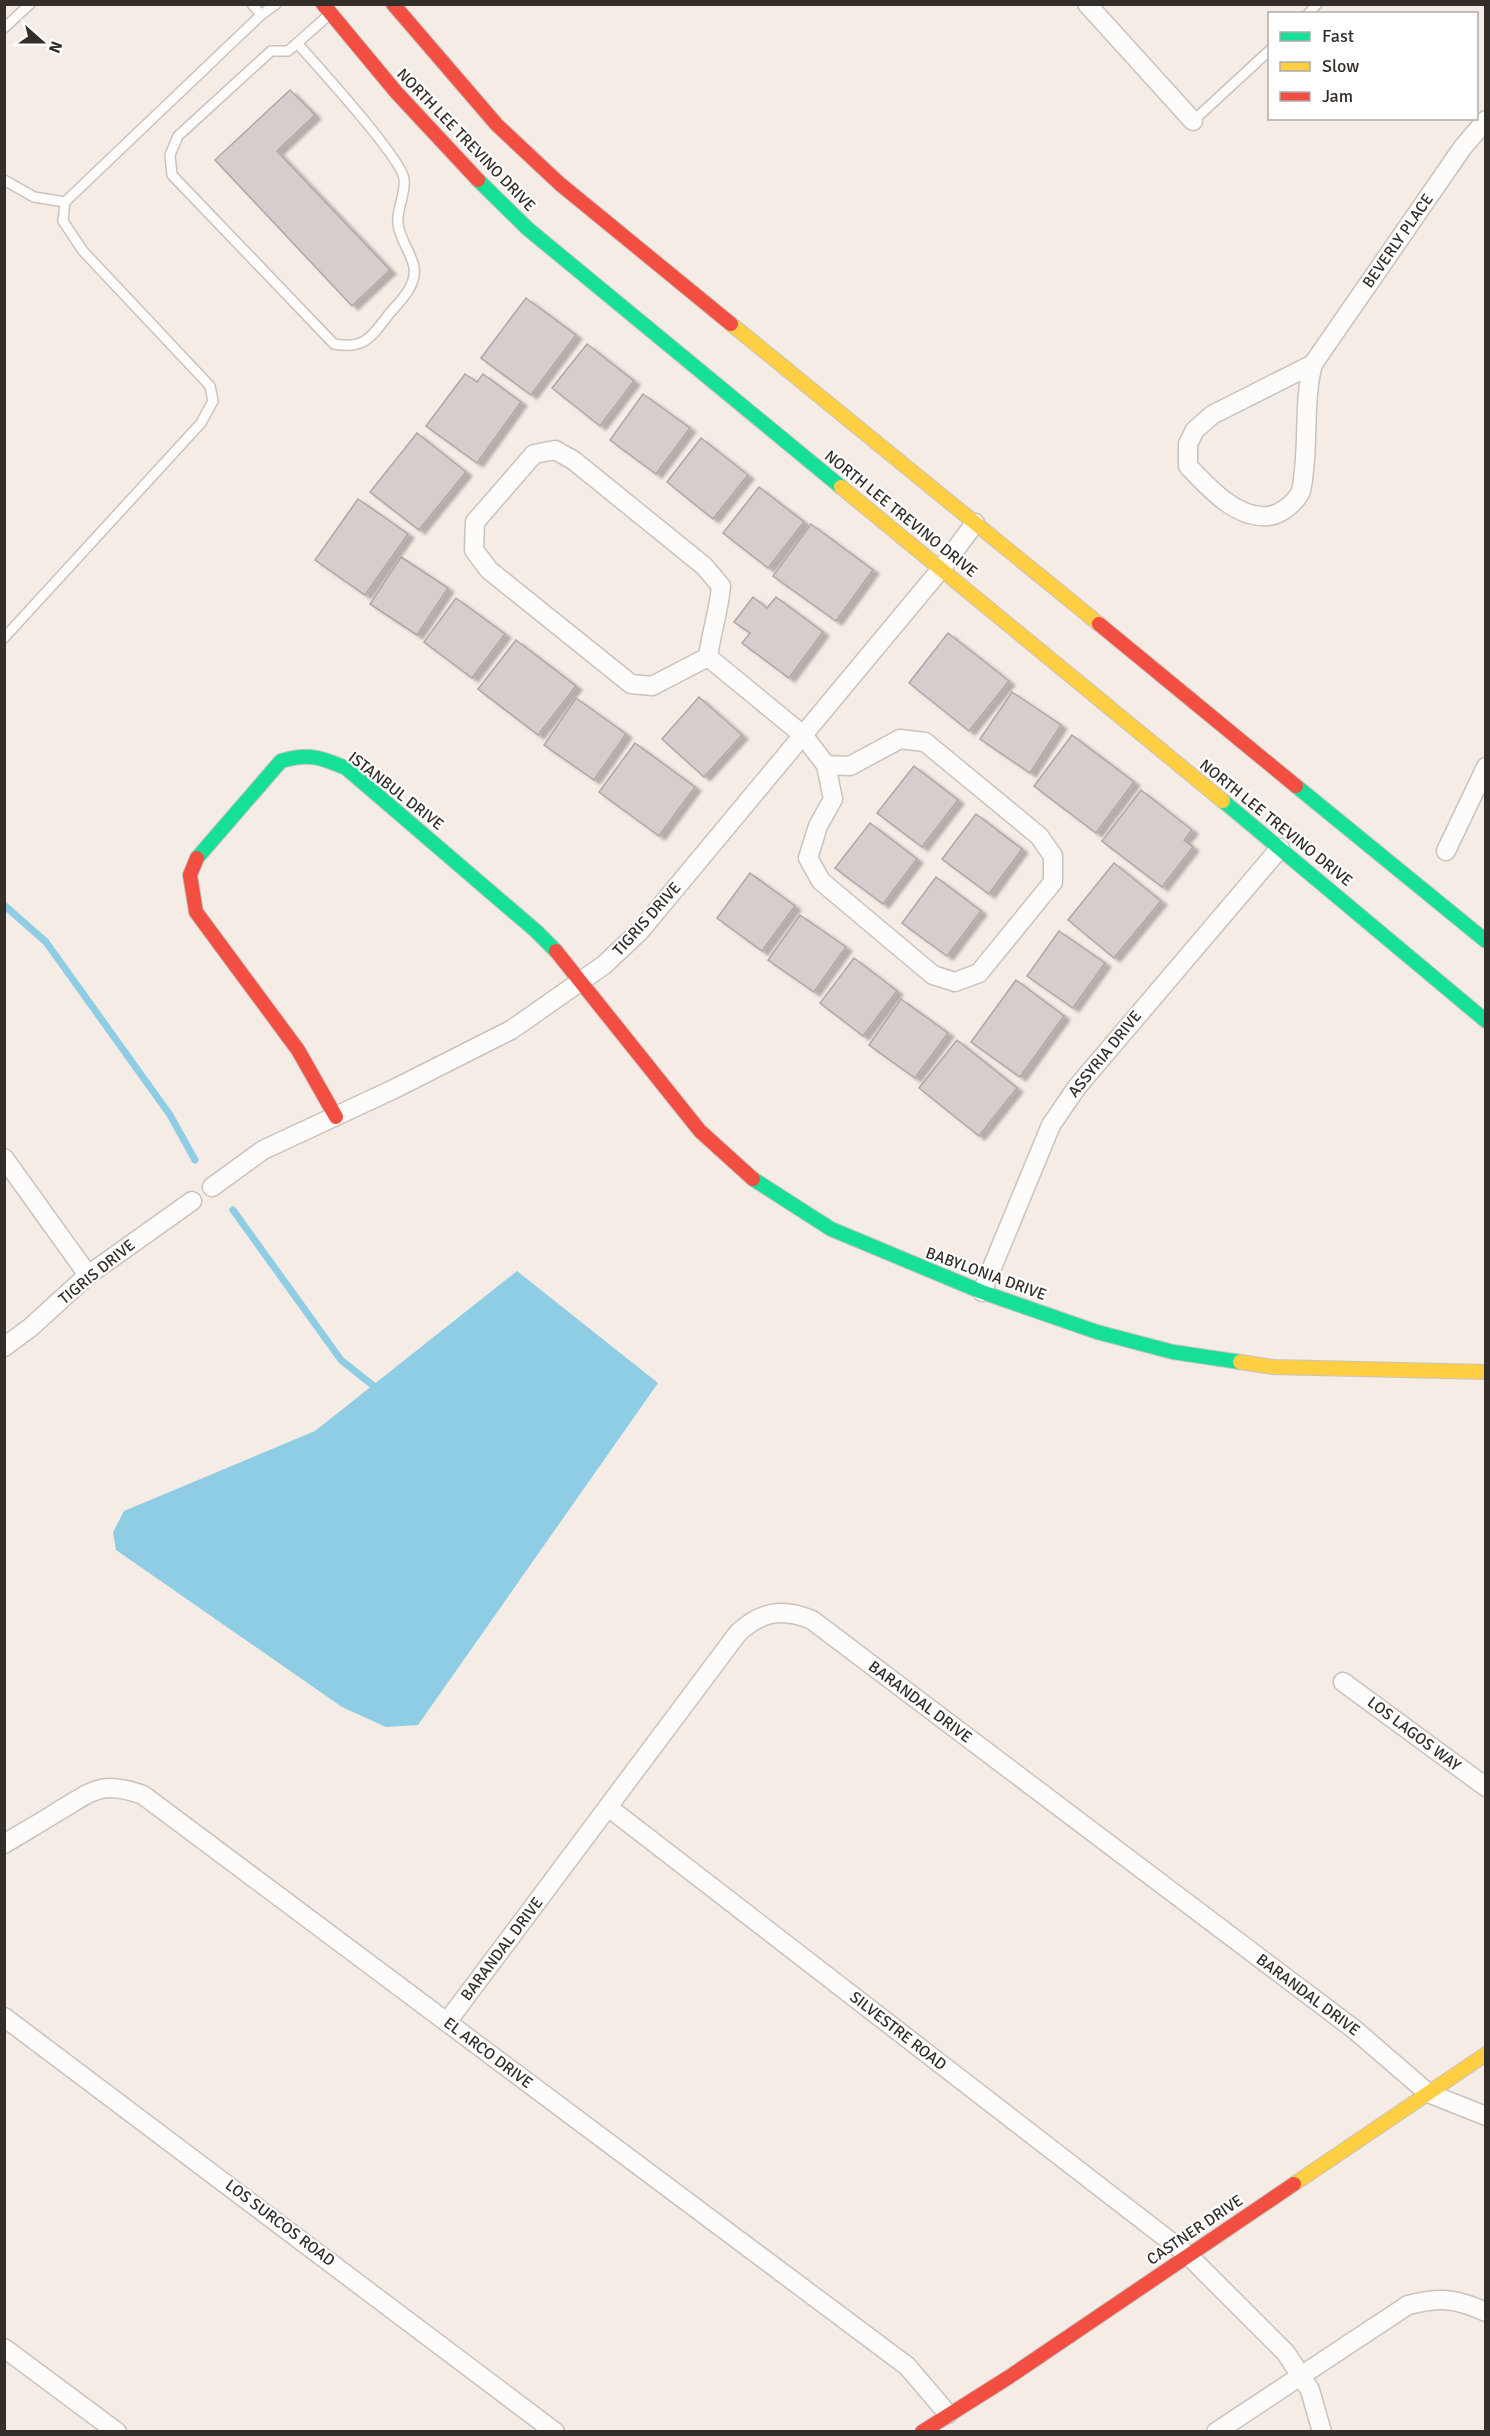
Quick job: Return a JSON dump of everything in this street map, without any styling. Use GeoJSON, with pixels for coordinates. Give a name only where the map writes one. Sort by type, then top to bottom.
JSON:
{"type":"FeatureCollection","features":[{"type":"Feature","properties":{"kind":"main road","name":"NORTH LEE TREVINO DRIVE"},"geometry":{"type":"LineString","coordinates":[[393,4],[497,125],[560,184],[1485,941]]}},
{"type":"Feature","properties":{"kind":"main road","name":"NORTH LEE TREVINO DRIVE"},"geometry":{"type":"LineString","coordinates":[[327,9],[400,100],[470,174],[528,229],[1280,848],[1485,1021]]}},
{"type":"Feature","properties":{"kind":"main road","name":"ISTANBUL DRIVE"},"geometry":{"type":"LineString","coordinates":[[336,1117],[298,1050],[196,912],[190,875],[199,854],[281,761],[301,755],[319,757],[346,768],[536,931],[582,981]]}},
{"type":"Feature","properties":{"kind":"main road","name":"BABYLONIA DRIVE"},"geometry":{"type":"LineString","coordinates":[[582,981],[700,1131],[745,1174],[831,1229],[982,1292],[1097,1332],[1184,1354],[1273,1367],[1485,1372]]}},
{"type":"Feature","properties":{"kind":"main road","name":"CASTNER DRIVE"},"geometry":{"type":"LineString","coordinates":[[922,2432],[1009,2377],[1485,2054]]}},
{"type":"Feature","properties":{"kind":"street"},"geometry":{"type":"LineString","coordinates":[[1087,4],[1193,122]]}},
{"type":"Feature","properties":{"kind":"street","name":"BEVERLY PLACE"},"geometry":{"type":"LineString","coordinates":[[1313,364],[1212,415],[1195,430],[1188,444],[1188,466],[1206,485],[1237,509],[1258,517],[1277,515],[1301,492],[1307,435],[1309,380],[1313,364],[1463,147],[1485,120]]}},
{"type":"Feature","properties":{"kind":"street"},"geometry":{"type":"LineString","coordinates":[[555,450],[573,460],[704,566],[721,586],[708,657],[652,686],[631,684],[489,570],[474,550],[475,522],[534,454],[555,450]]}},
{"type":"Feature","properties":{"kind":"street","name":"TIGRIS DRIVE"},"geometry":{"type":"LineString","coordinates":[[212,1187],[263,1150],[336,1117],[511,1030],[604,965],[640,932],[941,569],[975,523]]}},
{"type":"Feature","properties":{"kind":"street"},"geometry":{"type":"LineString","coordinates":[[708,657],[803,735],[826,765],[833,799],[818,826],[808,858],[821,881],[933,975],[955,982],[980,973],[1053,882],[1053,856],[1039,836],[925,742],[900,739],[850,766],[826,765]]}},
{"type":"Feature","properties":{"kind":"street"},"geometry":{"type":"LineString","coordinates":[[1446,851],[1485,767]]}},
{"type":"Feature","properties":{"kind":"street","name":"ASSYRIA DRIVE"},"geometry":{"type":"LineString","coordinates":[[982,1292],[1051,1125],[1077,1086],[1280,848]]}},
{"type":"Feature","properties":{"kind":"street"},"geometry":{"type":"LineString","coordinates":[[4,1158],[88,1275]]}},
{"type":"Feature","properties":{"kind":"street","name":"TIGRIS DRIVE"},"geometry":{"type":"LineString","coordinates":[[4,1347],[31,1327],[88,1275],[192,1201]]}},
{"type":"Feature","properties":{"kind":"street","name":"BARANDAL DRIVE"},"geometry":{"type":"LineString","coordinates":[[447,2022],[738,1633],[751,1621],[766,1614],[795,1613],[812,1620],[1355,2030],[1428,2093],[1485,2116]]}},
{"type":"Feature","properties":{"kind":"street","name":"LOS LAGOS WAY"},"geometry":{"type":"LineString","coordinates":[[1343,1682],[1485,1787]]}},
{"type":"Feature","properties":{"kind":"street","name":"EL ARCO DRIVE"},"geometry":{"type":"LineString","coordinates":[[4,1844],[89,1791],[108,1787],[126,1788],[143,1795],[907,2366],[948,2414]]}},
{"type":"Feature","properties":{"kind":"street","name":"SILVESTRE ROAD"},"geometry":{"type":"LineString","coordinates":[[608,1807],[1188,2255],[1286,2354],[1310,2390],[1322,2432]]}},
{"type":"Feature","properties":{"kind":"street","name":"LOS SURCOS ROAD"},"geometry":{"type":"LineString","coordinates":[[4,2017],[555,2432]]}},
{"type":"Feature","properties":{"kind":"street"},"geometry":{"type":"LineString","coordinates":[[1216,2432],[1300,2374],[1408,2305],[1436,2298],[1464,2302],[1485,2312]]}},
{"type":"Feature","properties":{"kind":"street"},"geometry":{"type":"LineString","coordinates":[[4,2348],[117,2432]]}},
{"type":"Feature","properties":{"kind":"lane"},"geometry":{"type":"LineString","coordinates":[[4,28],[30,4]]}},
{"type":"Feature","properties":{"kind":"lane"},"geometry":{"type":"LineString","coordinates":[[252,4],[261,15]]}},
{"type":"Feature","properties":{"kind":"lane"},"geometry":{"type":"LineString","coordinates":[[4,638],[201,423],[213,401],[210,386],[83,251],[63,221],[65,201],[261,15],[276,4]]}},
{"type":"Feature","properties":{"kind":"lane"},"geometry":{"type":"LineString","coordinates":[[297,43],[380,141],[401,169],[404,179],[397,222],[403,244],[414,267],[411,287],[370,339],[351,347],[334,344],[172,175],[170,154],[178,136],[271,51],[288,51],[327,9]]}},
{"type":"Feature","properties":{"kind":"lane"},"geometry":{"type":"LineString","coordinates":[[1193,122],[1268,51]]}},
{"type":"Feature","properties":{"kind":"lane"},"geometry":{"type":"LineString","coordinates":[[5,179],[34,197],[65,201]]}},
{"type":"Feature","properties":{"kind":"water"},"geometry":{"type":"Polygon","coordinates":[[[517,1271],[658,1383],[418,1725],[386,1727],[342,1707],[116,1550],[113,1532],[124,1511],[315,1431],[517,1271]]]}},
{"type":"Feature","properties":{"kind":"building"},"geometry":{"type":"Polygon","coordinates":[[[290,90],[315,115],[277,151],[390,270],[352,306],[215,160],[290,90]]]}},
{"type":"Feature","properties":{"kind":"building"},"geometry":{"type":"Polygon","coordinates":[[[526,298],[576,335],[531,395],[481,358],[526,298]]]}},
{"type":"Feature","properties":{"kind":"building"},"geometry":{"type":"Polygon","coordinates":[[[587,344],[634,381],[600,426],[552,388],[587,344]]]}},
{"type":"Feature","properties":{"kind":"building"},"geometry":{"type":"Polygon","coordinates":[[[465,374],[477,382],[483,374],[521,402],[477,463],[426,426],[465,374]]]}},
{"type":"Feature","properties":{"kind":"building"},"geometry":{"type":"Polygon","coordinates":[[[643,394],[690,428],[656,474],[610,440],[643,394]]]}},
{"type":"Feature","properties":{"kind":"building"},"geometry":{"type":"Polygon","coordinates":[[[417,433],[466,472],[419,530],[370,492],[417,433]]]}},
{"type":"Feature","properties":{"kind":"building"},"geometry":{"type":"Polygon","coordinates":[[[701,438],[748,475],[713,519],[667,482],[701,438]]]}},
{"type":"Feature","properties":{"kind":"building"},"geometry":{"type":"Polygon","coordinates":[[[759,487],[804,522],[768,568],[723,533],[759,487]]]}},
{"type":"Feature","properties":{"kind":"building"},"geometry":{"type":"Polygon","coordinates":[[[358,499],[408,534],[365,595],[315,560],[358,499]]]}},
{"type":"Feature","properties":{"kind":"building"},"geometry":{"type":"Polygon","coordinates":[[[811,524],[873,570],[836,621],[773,576],[811,524]]]}},
{"type":"Feature","properties":{"kind":"building"},"geometry":{"type":"Polygon","coordinates":[[[401,557],[448,588],[417,635],[370,604],[401,557]]]}},
{"type":"Feature","properties":{"kind":"building"},"geometry":{"type":"Polygon","coordinates":[[[753,597],[767,608],[776,597],[823,632],[789,678],[742,643],[750,633],[734,622],[753,597]]]}},
{"type":"Feature","properties":{"kind":"building"},"geometry":{"type":"Polygon","coordinates":[[[456,598],[505,634],[472,678],[424,642],[456,598]]]}},
{"type":"Feature","properties":{"kind":"building"},"geometry":{"type":"Polygon","coordinates":[[[948,633],[1009,681],[969,731],[909,683],[948,633]]]}},
{"type":"Feature","properties":{"kind":"building"},"geometry":{"type":"Polygon","coordinates":[[[516,640],[576,686],[538,735],[478,689],[516,640]]]}},
{"type":"Feature","properties":{"kind":"building"},"geometry":{"type":"Polygon","coordinates":[[[1012,692],[1061,725],[1030,773],[980,739],[1012,692]]]}},
{"type":"Feature","properties":{"kind":"building"},"geometry":{"type":"Polygon","coordinates":[[[699,697],[742,735],[704,777],[662,739],[699,697]]]}},
{"type":"Feature","properties":{"kind":"building"},"geometry":{"type":"Polygon","coordinates":[[[576,698],[626,734],[594,780],[544,745],[576,698]]]}},
{"type":"Feature","properties":{"kind":"building"},"geometry":{"type":"Polygon","coordinates":[[[1072,735],[1134,782],[1096,833],[1034,786],[1072,735]]]}},
{"type":"Feature","properties":{"kind":"building"},"geometry":{"type":"Polygon","coordinates":[[[635,743],[695,787],[659,836],[599,792],[635,743]]]}},
{"type":"Feature","properties":{"kind":"building"},"geometry":{"type":"Polygon","coordinates":[[[914,766],[958,800],[922,847],[877,813],[914,766]]]}},
{"type":"Feature","properties":{"kind":"building"},"geometry":{"type":"Polygon","coordinates":[[[1141,790],[1192,830],[1184,840],[1193,847],[1162,887],[1102,841],[1141,790]]]}},
{"type":"Feature","properties":{"kind":"building"},"geometry":{"type":"Polygon","coordinates":[[[976,814],[1022,849],[989,894],[942,859],[976,814]]]}},
{"type":"Feature","properties":{"kind":"building"},"geometry":{"type":"Polygon","coordinates":[[[870,823],[917,859],[883,904],[835,868],[870,823]]]}},
{"type":"Feature","properties":{"kind":"building"},"geometry":{"type":"Polygon","coordinates":[[[1114,863],[1161,901],[1114,958],[1068,920],[1114,863]]]}},
{"type":"Feature","properties":{"kind":"building"},"geometry":{"type":"Polygon","coordinates":[[[750,873],[795,906],[762,951],[717,918],[750,873]]]}},
{"type":"Feature","properties":{"kind":"building"},"geometry":{"type":"Polygon","coordinates":[[[936,877],[981,911],[947,956],[902,923],[936,877]]]}},
{"type":"Feature","properties":{"kind":"building"},"geometry":{"type":"Polygon","coordinates":[[[800,915],[846,947],[814,992],[768,960],[800,915]]]}},
{"type":"Feature","properties":{"kind":"building"},"geometry":{"type":"Polygon","coordinates":[[[1059,931],[1105,963],[1073,1008],[1027,976],[1059,931]]]}},
{"type":"Feature","properties":{"kind":"building"},"geometry":{"type":"Polygon","coordinates":[[[854,958],[897,991],[863,1036],[820,1003],[854,958]]]}},
{"type":"Feature","properties":{"kind":"building"},"geometry":{"type":"Polygon","coordinates":[[[1016,980],[1064,1016],[1020,1077],[971,1042],[1016,980]]]}},
{"type":"Feature","properties":{"kind":"building"},"geometry":{"type":"Polygon","coordinates":[[[901,999],[948,1033],[915,1078],[869,1045],[901,999]]]}},
{"type":"Feature","properties":{"kind":"building"},"geometry":{"type":"Polygon","coordinates":[[[957,1040],[1017,1088],[979,1136],[919,1088],[957,1040]]]}},
{"type":"Feature","properties":{"kind":"waterway"},"geometry":{"type":"LineString","coordinates":[[4,905],[46,942],[170,1115],[195,1160]]}},
{"type":"Feature","properties":{"kind":"waterway"},"geometry":{"type":"LineString","coordinates":[[233,1210],[341,1360],[380,1391]]}},
{"type":"Feature","properties":{"kind":"traffic: fast"},"geometry":{"type":"LineString","coordinates":[[478,180],[528,229],[841,487]]}},
{"type":"Feature","properties":{"kind":"traffic: fast"},"geometry":{"type":"LineString","coordinates":[[197,858],[281,761],[299,757],[321,759],[346,768],[536,931],[556,951]]}},
{"type":"Feature","properties":{"kind":"traffic: fast"},"geometry":{"type":"LineString","coordinates":[[1296,786],[1486,941]]}},
{"type":"Feature","properties":{"kind":"traffic: fast"},"geometry":{"type":"LineString","coordinates":[[1223,801],[1486,1021]]}},
{"type":"Feature","properties":{"kind":"traffic: fast"},"geometry":{"type":"LineString","coordinates":[[753,1179],[831,1229],[982,1292],[1097,1332],[1173,1352],[1240,1362]]}},
{"type":"Feature","properties":{"kind":"traffic: slow"},"geometry":{"type":"LineString","coordinates":[[731,324],[1099,624]]}},
{"type":"Feature","properties":{"kind":"traffic: slow"},"geometry":{"type":"LineString","coordinates":[[841,487],[1223,801]]}},
{"type":"Feature","properties":{"kind":"traffic: slow"},"geometry":{"type":"LineString","coordinates":[[1240,1362],[1273,1367],[1486,1372]]}},
{"type":"Feature","properties":{"kind":"traffic: slow"},"geometry":{"type":"LineString","coordinates":[[1294,2184],[1486,2054]]}},
{"type":"Feature","properties":{"kind":"traffic: jam"},"geometry":{"type":"LineString","coordinates":[[323,4],[396,92],[478,180]]}},
{"type":"Feature","properties":{"kind":"traffic: jam"},"geometry":{"type":"LineString","coordinates":[[393,4],[497,125],[560,184],[731,324]]}},
{"type":"Feature","properties":{"kind":"traffic: jam"},"geometry":{"type":"LineString","coordinates":[[1099,624],[1296,786]]}},
{"type":"Feature","properties":{"kind":"traffic: jam"},"geometry":{"type":"LineString","coordinates":[[197,858],[190,875],[196,912],[298,1050],[336,1117]]}},
{"type":"Feature","properties":{"kind":"traffic: jam"},"geometry":{"type":"LineString","coordinates":[[556,951],[700,1131],[753,1179]]}},
{"type":"Feature","properties":{"kind":"traffic: jam"},"geometry":{"type":"LineString","coordinates":[[922,2432],[1009,2377],[1294,2184]]}}]}
